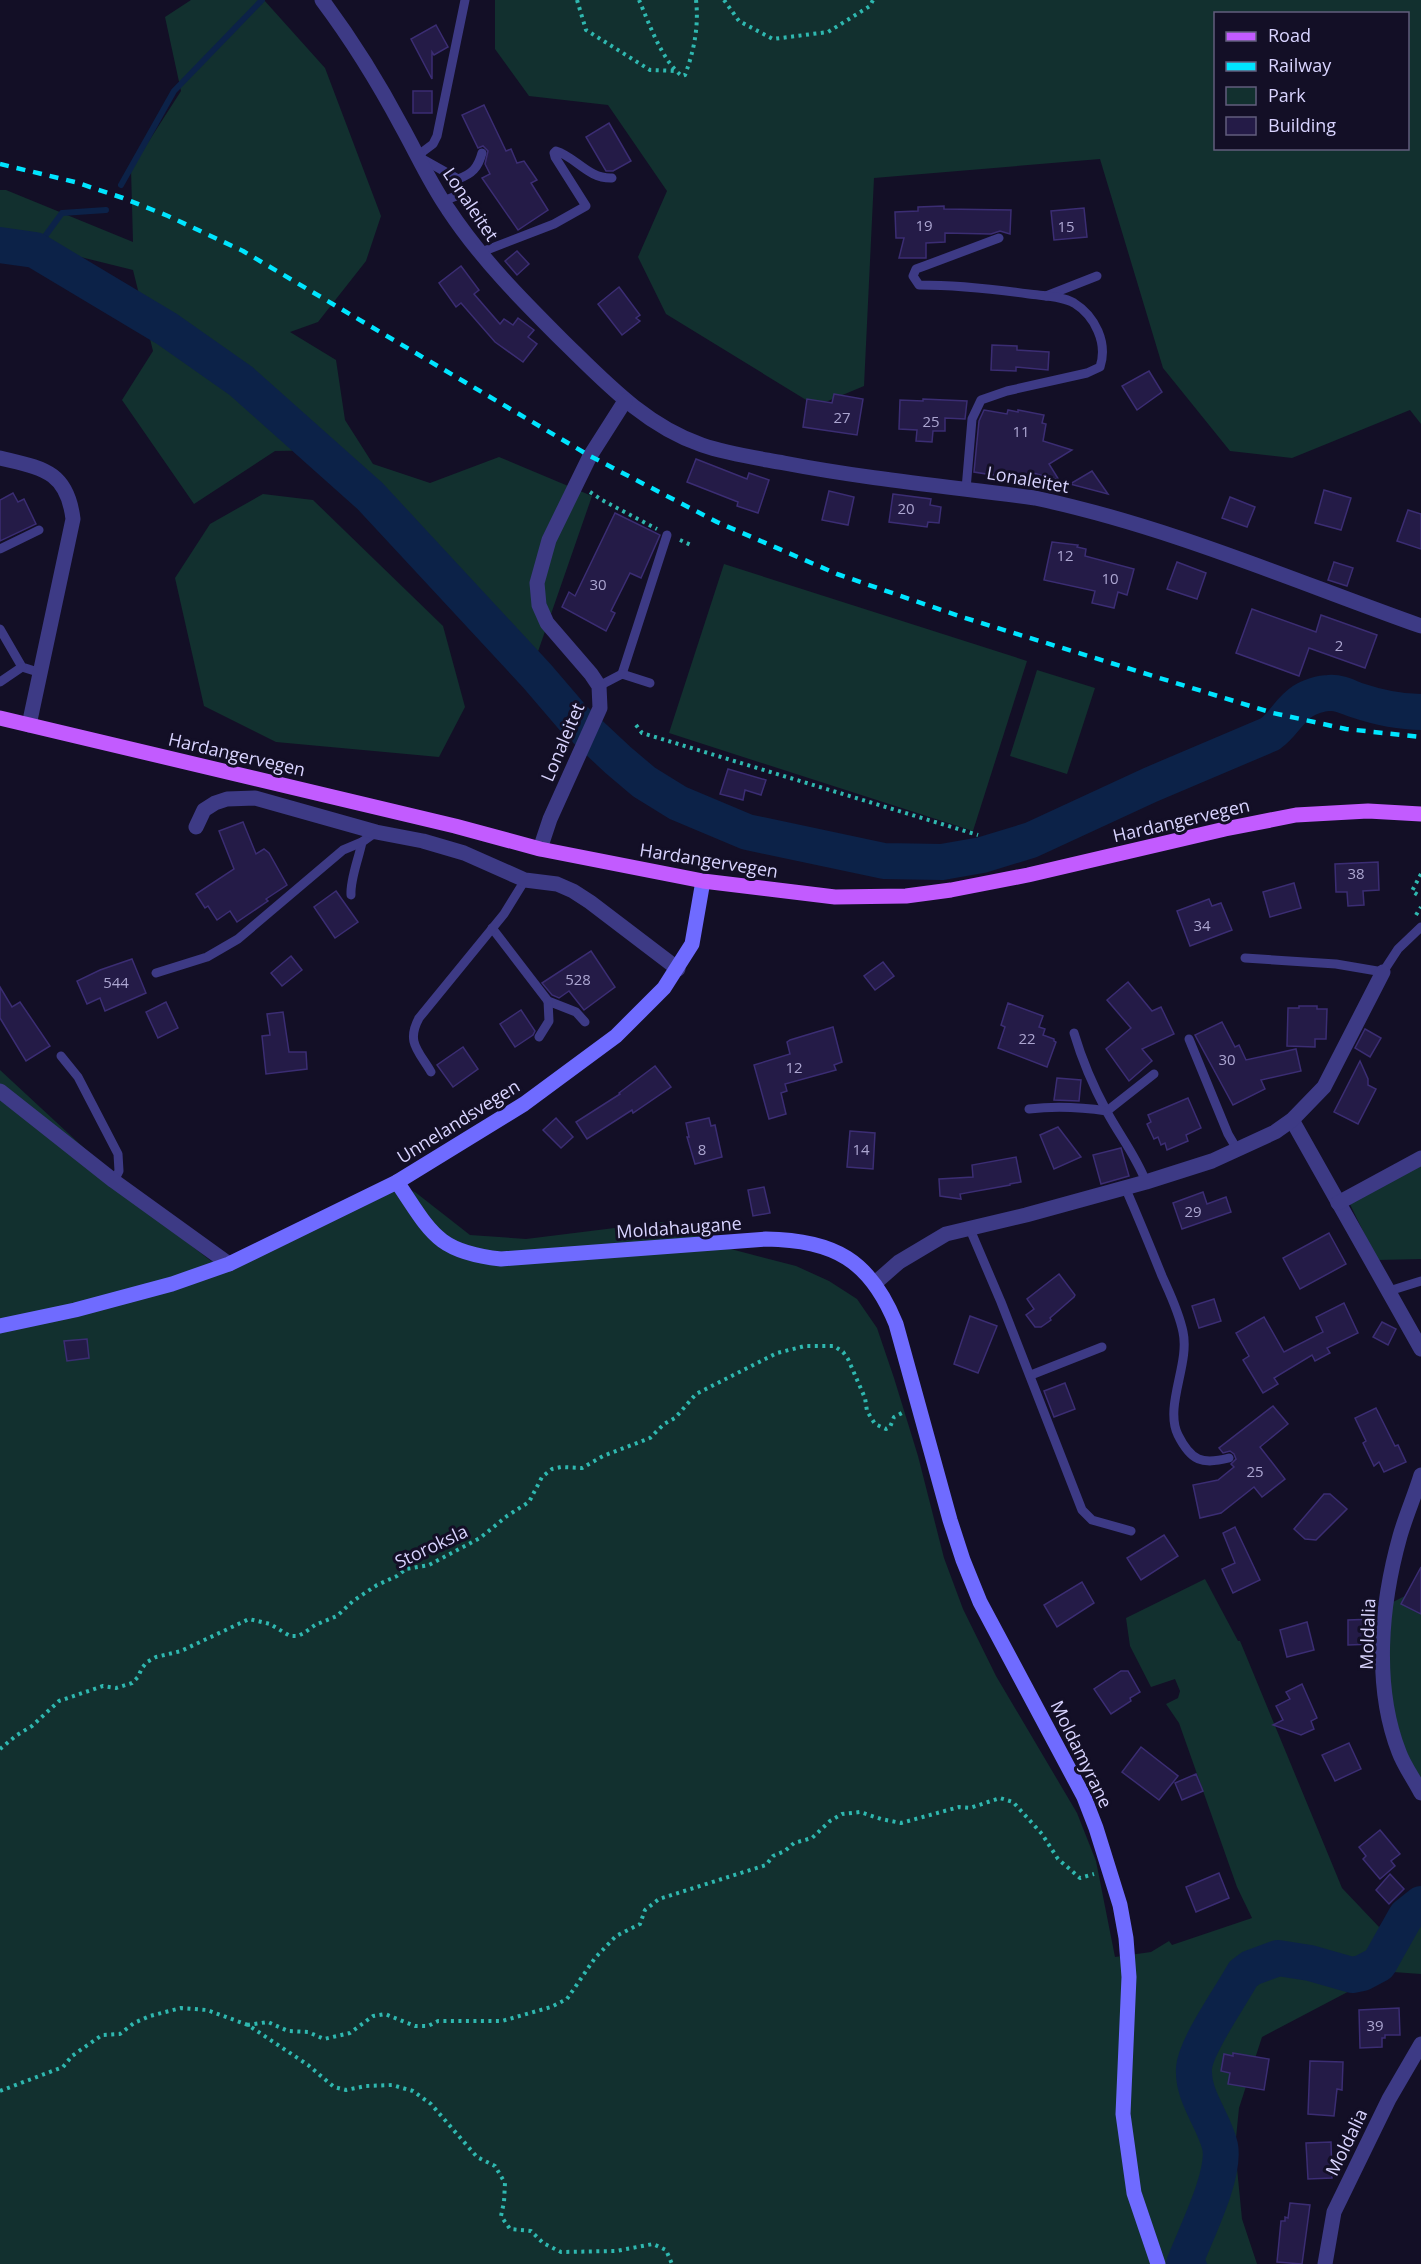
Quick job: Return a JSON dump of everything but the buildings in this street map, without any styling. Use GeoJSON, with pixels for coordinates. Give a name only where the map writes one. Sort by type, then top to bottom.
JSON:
{"type":"FeatureCollection","features":[{"type":"Feature","properties":{"kind":"main road","name":"Hardangervegen"},"geometry":{"type":"LineString","coordinates":[[0,718],[540,849],[703,881],[835,897],[906,896],[951,890],[1296,815],[1368,811],[1421,814]]}},
{"type":"Feature","properties":{"kind":"street","name":"Lonaleitet"},"geometry":{"type":"LineString","coordinates":[[322,0],[344,29],[374,77],[443,201],[479,253],[540,319],[625,401],[654,423],[703,446],[820,470],[1065,504],[1249,563],[1421,626]]}},
{"type":"Feature","properties":{"kind":"street","name":"Lonaleitet"},"geometry":{"type":"LineString","coordinates":[[540,849],[550,819],[600,708],[599,686],[547,623],[539,605],[537,582],[549,540],[590,456],[625,401]]}},
{"type":"Feature","properties":{"kind":"street"},"geometry":{"type":"LineString","coordinates":[[0,458],[40,468],[53,475],[67,493],[71,506],[71,533],[29,725]]}},
{"type":"Feature","properties":{"kind":"street"},"geometry":{"type":"LineString","coordinates":[[196,827],[199,818],[210,807],[227,799],[255,798],[376,832],[464,853],[525,880],[557,884],[573,891],[678,969]]}},
{"type":"Feature","properties":{"kind":"street","name":"Unnelandsvegen"},"geometry":{"type":"LineString","coordinates":[[0,1326],[75,1310],[172,1284],[229,1264],[397,1182],[524,1104],[607,1043],[647,1007],[678,969],[692,944],[703,881]]}},
{"type":"Feature","properties":{"kind":"street"},"geometry":{"type":"LineString","coordinates":[[875,1283],[899,1262],[946,1234],[1146,1182],[1238,1151],[1275,1132],[1292,1120],[1324,1087],[1383,972]]}},
{"type":"Feature","properties":{"kind":"street"},"geometry":{"type":"LineString","coordinates":[[0,1091],[114,1181],[229,1264]]}},
{"type":"Feature","properties":{"kind":"street"},"geometry":{"type":"LineString","coordinates":[[1292,1120],[1421,1349]]}},
{"type":"Feature","properties":{"kind":"street"},"geometry":{"type":"LineString","coordinates":[[1338,1203],[1421,1158]]}},
{"type":"Feature","properties":{"kind":"street","name":"Moldahaugane"},"geometry":{"type":"LineString","coordinates":[[397,1182],[434,1234],[448,1247],[473,1255],[501,1259],[792,1239],[820,1244],[841,1254],[859,1266],[875,1283]]}},
{"type":"Feature","properties":{"kind":"street","name":"Moldamyrane"},"geometry":{"type":"LineString","coordinates":[[875,1283],[896,1324],[963,1560],[981,1602],[1084,1797],[1120,1905],[1126,1938],[1129,1977],[1123,2114],[1127,2157],[1134,2193],[1158,2264]]}},
{"type":"Feature","properties":{"kind":"street","name":"Moldalia"},"geometry":{"type":"LineString","coordinates":[[1421,1475],[1400,1534],[1393,1566],[1386,1600],[1383,1651],[1386,1703],[1394,1735],[1399,1753],[1421,1792]]}},
{"type":"Feature","properties":{"kind":"street","name":"Moldalia"},"geometry":{"type":"LineString","coordinates":[[1325,2264],[1334,2212],[1389,2099],[1421,2044]]}},
{"type":"Feature","properties":{"kind":"lane"},"geometry":{"type":"LineString","coordinates":[[465,0],[437,136],[433,144],[417,156],[458,179],[471,175],[483,153]]}},
{"type":"Feature","properties":{"kind":"lane"},"geometry":{"type":"LineString","coordinates":[[479,253],[554,224],[586,206],[555,157],[556,151],[590,172],[603,178],[612,178]]}},
{"type":"Feature","properties":{"kind":"lane"},"geometry":{"type":"LineString","coordinates":[[443,201],[459,195]]}},
{"type":"Feature","properties":{"kind":"lane"},"geometry":{"type":"LineString","coordinates":[[966,489],[972,419],[981,400],[1007,391],[1086,373],[1100,367],[1103,358],[1102,340],[1088,315],[1073,303],[1046,296],[919,285],[913,276],[916,269],[999,238]]}},
{"type":"Feature","properties":{"kind":"lane"},"geometry":{"type":"LineString","coordinates":[[1046,296],[1097,276]]}},
{"type":"Feature","properties":{"kind":"lane"},"geometry":{"type":"LineString","coordinates":[[0,549],[39,530]]}},
{"type":"Feature","properties":{"kind":"lane"},"geometry":{"type":"LineString","coordinates":[[599,686],[622,674],[667,535]]}},
{"type":"Feature","properties":{"kind":"lane"},"geometry":{"type":"LineString","coordinates":[[0,629],[22,667],[41,674]]}},
{"type":"Feature","properties":{"kind":"lane"},"geometry":{"type":"LineString","coordinates":[[0,682],[22,667]]}},
{"type":"Feature","properties":{"kind":"lane"},"geometry":{"type":"LineString","coordinates":[[622,674],[650,683]]}},
{"type":"Feature","properties":{"kind":"lane"},"geometry":{"type":"LineString","coordinates":[[156,973],[223,950],[343,850],[362,842],[376,832]]}},
{"type":"Feature","properties":{"kind":"lane"},"geometry":{"type":"LineString","coordinates":[[351,895],[350,886],[362,842]]}},
{"type":"Feature","properties":{"kind":"lane"},"geometry":{"type":"LineString","coordinates":[[431,1072],[415,1045],[412,1030],[419,1018],[504,914],[525,880]]}},
{"type":"Feature","properties":{"kind":"lane"},"geometry":{"type":"LineString","coordinates":[[1245,958],[1336,964],[1383,972],[1398,949],[1421,927]]}},
{"type":"Feature","properties":{"kind":"lane"},"geometry":{"type":"LineString","coordinates":[[492,928],[548,1001],[554,1005],[568,1007],[585,1022]]}},
{"type":"Feature","properties":{"kind":"lane"},"geometry":{"type":"LineString","coordinates":[[539,1037],[549,1021],[548,1001]]}},
{"type":"Feature","properties":{"kind":"lane"},"geometry":{"type":"LineString","coordinates":[[1074,1033],[1081,1056],[1107,1111],[1139,1163],[1146,1182]]}},
{"type":"Feature","properties":{"kind":"lane"},"geometry":{"type":"LineString","coordinates":[[1189,1039],[1224,1125],[1238,1151]]}},
{"type":"Feature","properties":{"kind":"lane"},"geometry":{"type":"LineString","coordinates":[[61,1056],[78,1077],[118,1154],[119,1171],[114,1181]]}},
{"type":"Feature","properties":{"kind":"lane"},"geometry":{"type":"LineString","coordinates":[[1029,1109],[1049,1106],[1107,1111],[1154,1074]]}},
{"type":"Feature","properties":{"kind":"lane"},"geometry":{"type":"LineString","coordinates":[[1125,1187],[1177,1310],[1183,1332],[1185,1346],[1174,1419],[1177,1433],[1186,1450],[1196,1459],[1206,1462],[1229,1458]]}},
{"type":"Feature","properties":{"kind":"lane"},"geometry":{"type":"LineString","coordinates":[[969,1227],[1031,1375],[1082,1510],[1092,1521],[1131,1531]]}},
{"type":"Feature","properties":{"kind":"lane"},"geometry":{"type":"LineString","coordinates":[[1389,1292],[1421,1281]]}},
{"type":"Feature","properties":{"kind":"lane"},"geometry":{"type":"LineString","coordinates":[[1031,1375],[1102,1347]]}},
{"type":"Feature","properties":{"kind":"path"},"geometry":{"type":"LineString","coordinates":[[577,0],[586,30],[650,70],[676,71]]}},
{"type":"Feature","properties":{"kind":"path"},"geometry":{"type":"LineString","coordinates":[[639,0],[652,29],[676,71],[682,76],[685,75],[692,58],[698,20],[696,0]]}},
{"type":"Feature","properties":{"kind":"path"},"geometry":{"type":"LineString","coordinates":[[724,0],[739,21],[773,39],[828,32],[870,6],[873,0]]}},
{"type":"Feature","properties":{"kind":"path"},"geometry":{"type":"LineString","coordinates":[[578,482],[602,500],[667,535],[693,546]]}},
{"type":"Feature","properties":{"kind":"path"},"geometry":{"type":"LineString","coordinates":[[636,725],[642,733],[978,835]]}},
{"type":"Feature","properties":{"kind":"path"},"geometry":{"type":"LineString","coordinates":[[1421,874],[1412,891],[1421,897]]}},
{"type":"Feature","properties":{"kind":"path"},"geometry":{"type":"LineString","coordinates":[[1414,887],[1421,890]]}},
{"type":"Feature","properties":{"kind":"path","name":"Storoksla"},"geometry":{"type":"LineString","coordinates":[[0,1749],[32,1726],[59,1701],[103,1686],[116,1688],[132,1683],[147,1662],[156,1657],[180,1651],[249,1619],[270,1624],[290,1636],[304,1633],[315,1625],[337,1616],[353,1601],[406,1569],[429,1565],[480,1538],[529,1502],[542,1477],[552,1469],[582,1468],[603,1456],[650,1438],[664,1424],[675,1418],[696,1394],[777,1353],[805,1346],[834,1346],[843,1352],[865,1398],[867,1411],[875,1424],[882,1428],[890,1427],[896,1415],[918,1406]]}},
{"type":"Feature","properties":{"kind":"path"},"geometry":{"type":"LineString","coordinates":[[247,2025],[268,2022],[288,2031],[308,2032],[324,2039],[350,2033],[373,2016],[385,2014],[415,2026],[428,2026],[438,2021],[502,2021],[551,2007],[567,1999],[595,1958],[616,1936],[640,1924],[645,1910],[659,1899],[766,1865],[773,1856],[785,1851],[794,1843],[812,1838],[830,1821],[842,1814],[860,1812],[881,1819],[901,1822],[959,1807],[970,1808],[1000,1798],[1013,1802],[1042,1834],[1058,1859],[1080,1878],[1109,1869]]}},
{"type":"Feature","properties":{"kind":"path"},"geometry":{"type":"LineString","coordinates":[[0,2091],[63,2067],[72,2056],[102,2035],[120,2034],[134,2023],[150,2016],[181,2008],[207,2010],[247,2025],[308,2065],[334,2088],[346,2090],[366,2086],[392,2085],[413,2091],[431,2104],[477,2157],[495,2166],[505,2183],[501,2216],[510,2229],[531,2231],[543,2242],[561,2252],[616,2251],[653,2244],[666,2250],[672,2264]]}},
{"type":"Feature","properties":{"kind":"green space"},"geometry":{"type":"Polygon","coordinates":[[[191,0],[264,0],[325,68],[381,216],[366,261],[318,322],[290,332],[336,360],[345,420],[373,464],[430,483],[499,457],[592,496],[533,666],[490,640],[453,577],[333,450],[275,451],[194,504],[122,400],[153,351],[133,270],[0,237],[0,190],[6,190],[133,242],[131,169],[181,91],[165,17],[191,0]]]}},
{"type":"Feature","properties":{"kind":"green space"},"geometry":{"type":"Polygon","coordinates":[[[495,0],[1421,0],[1421,424],[1410,410],[1292,458],[1230,451],[1163,368],[1100,159],[874,178],[864,386],[816,406],[666,314],[638,257],[667,191],[608,105],[529,96],[495,49],[495,0]]]}},
{"type":"Feature","properties":{"kind":"green space"},"geometry":{"type":"Polygon","coordinates":[[[263,494],[313,500],[443,626],[465,707],[439,757],[276,742],[204,706],[175,578],[210,524],[263,494]]]}},
{"type":"Feature","properties":{"kind":"green space"},"geometry":{"type":"Polygon","coordinates":[[[724,564],[1027,661],[973,831],[669,733],[724,564]]]}},
{"type":"Feature","properties":{"kind":"green space"},"geometry":{"type":"Polygon","coordinates":[[[1037,670],[1095,688],[1067,774],[1010,756],[1037,670]]]}},
{"type":"Feature","properties":{"kind":"green space"},"geometry":{"type":"Polygon","coordinates":[[[0,1070],[179,1236],[211,1261],[272,1251],[386,1182],[415,1192],[470,1235],[526,1239],[663,1222],[723,1247],[796,1266],[829,1281],[857,1299],[877,1328],[918,1456],[944,1558],[963,1609],[996,1676],[1077,1813],[1096,1861],[1115,1957],[1151,1952],[1169,1941],[1172,1945],[1252,1918],[1237,1887],[1179,1723],[1166,1704],[1178,1698],[1180,1691],[1175,1679],[1151,1687],[1130,1646],[1126,1618],[1205,1579],[1240,1641],[1342,1888],[1379,1927],[1421,1888],[1421,1974],[1393,1972],[1359,1986],[1262,2037],[1239,2108],[1235,2148],[1242,2219],[1257,2264],[0,2264],[0,1070]]]}},
{"type":"Feature","properties":{"kind":"green space"},"geometry":{"type":"Polygon","coordinates":[[[1421,1153],[1421,1259],[1377,1260],[1347,1198],[1421,1153]]]}},
{"type":"Feature","properties":{"kind":"green space"},"geometry":{"type":"Polygon","coordinates":[[[1421,1588],[1421,1796],[1381,1694],[1389,1604],[1421,1588]]]}},
{"type":"Feature","properties":{"kind":"waterway"},"geometry":{"type":"LineString","coordinates":[[121,185],[174,91],[262,0]]}},
{"type":"Feature","properties":{"kind":"waterway"},"geometry":{"type":"LineString","coordinates":[[35,250],[62,213],[106,210]]}},
{"type":"Feature","properties":{"kind":"waterway"},"geometry":{"type":"LineString","coordinates":[[0,245],[35,250],[167,329],[241,381],[370,496],[573,718],[618,760],[644,782],[678,803],[747,832],[884,861],[942,862],[982,855],[1031,840],[1150,785],[1270,734],[1298,705],[1315,696],[1336,693],[1380,707],[1421,712]]}},
{"type":"Feature","properties":{"kind":"waterway"},"geometry":{"type":"LineString","coordinates":[[1184,2264],[1214,2188],[1221,2158],[1217,2136],[1196,2088],[1194,2078],[1196,2058],[1207,2034],[1243,1974],[1251,1968],[1278,1958],[1310,1963],[1352,1975],[1362,1973],[1379,1964],[1406,1916],[1421,1904]]}},
{"type":"Feature","properties":{"kind":"waterway"},"geometry":{"type":"LineString","coordinates":[[1193,2241],[1204,2264]]}},
{"type":"Feature","properties":{"kind":"railway"},"geometry":{"type":"LineString","coordinates":[[0,164],[75,182],[123,198],[243,251],[590,456],[717,522],[837,574],[962,617],[1273,713],[1346,729],[1421,737]]}}]}
